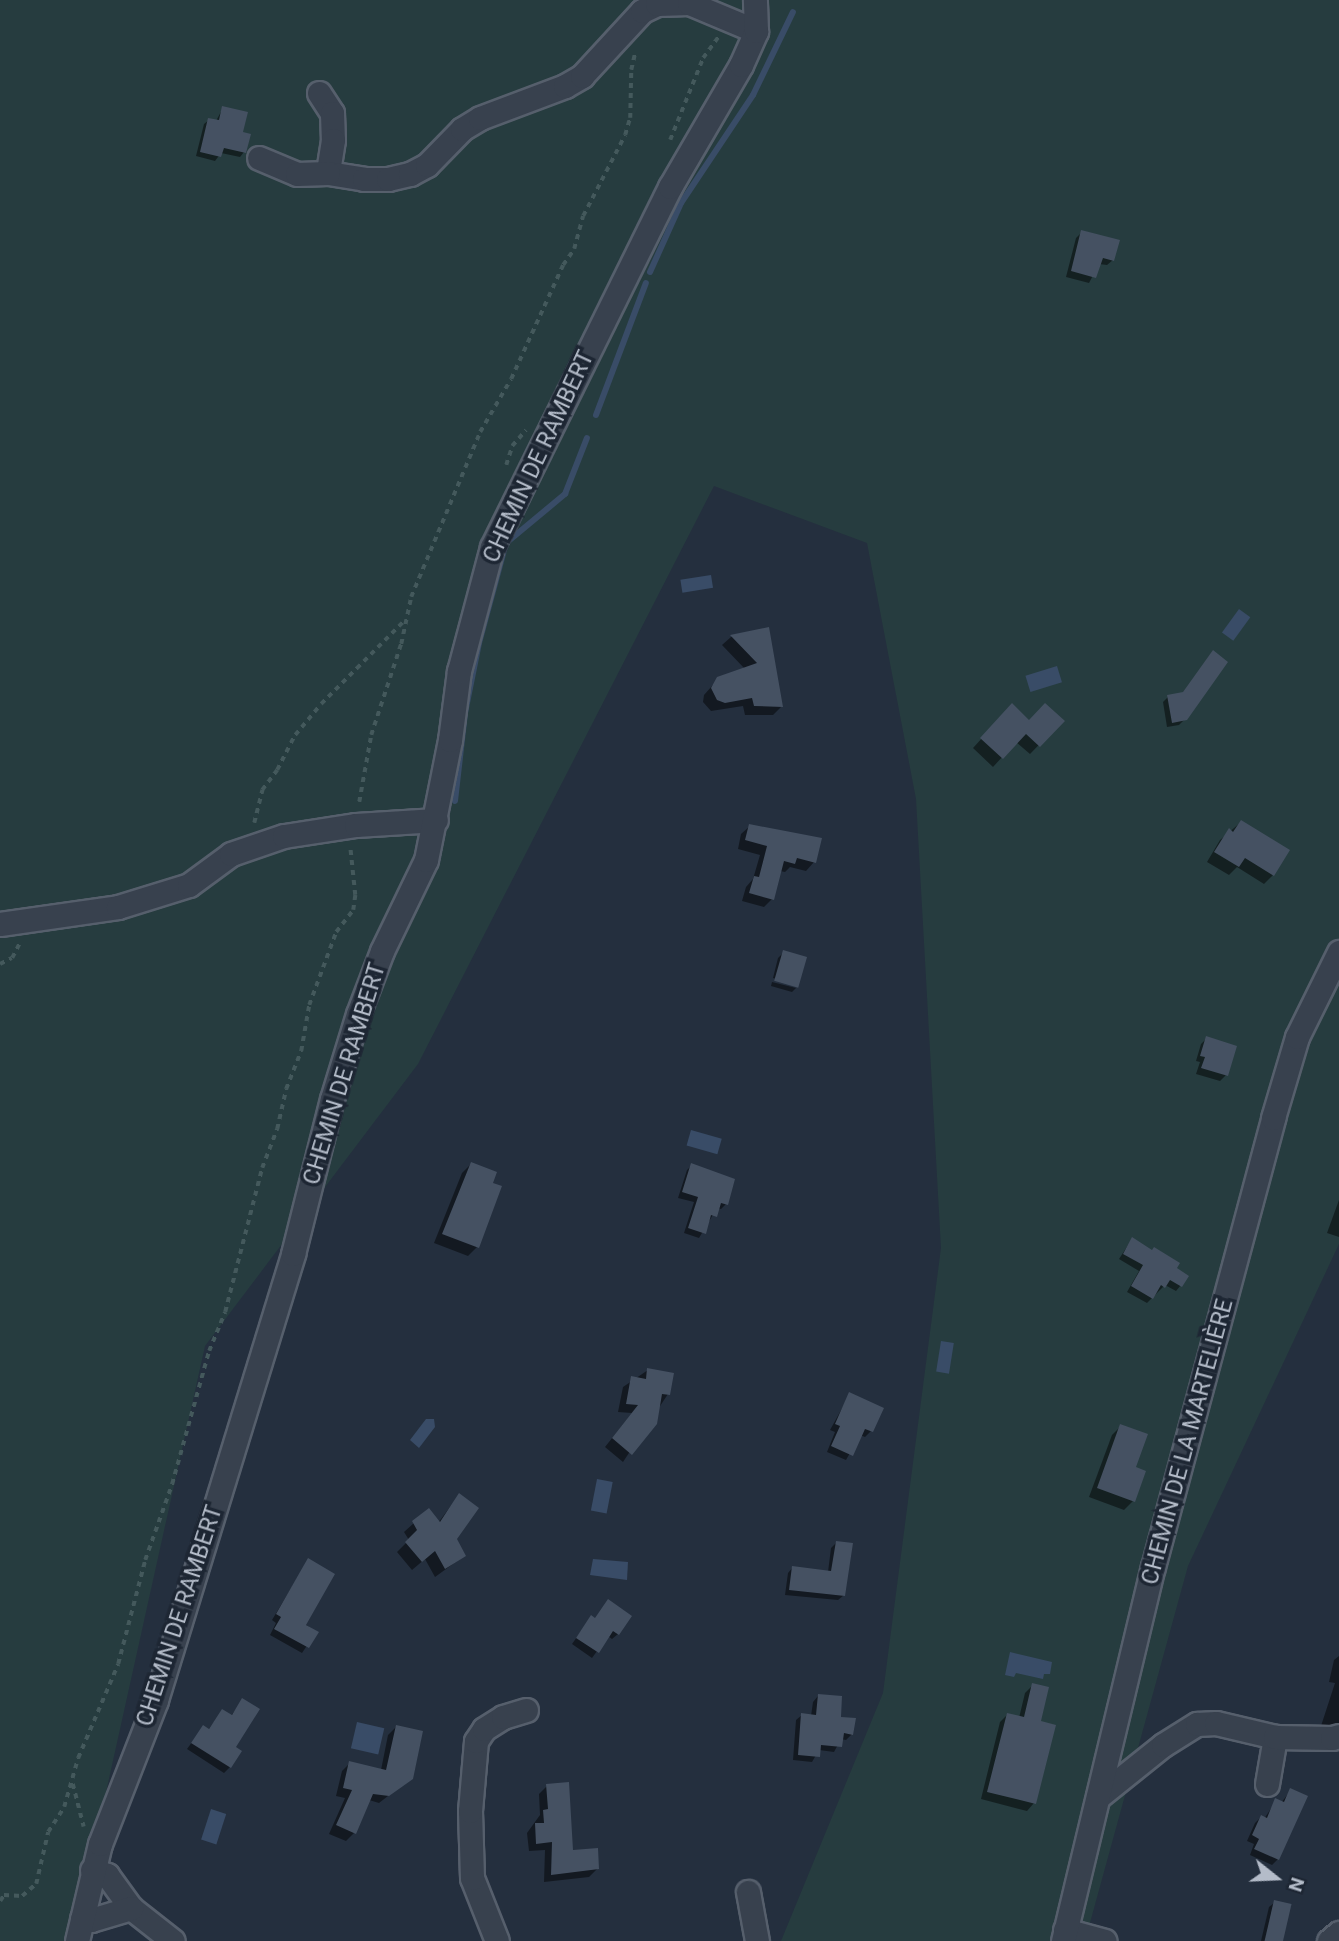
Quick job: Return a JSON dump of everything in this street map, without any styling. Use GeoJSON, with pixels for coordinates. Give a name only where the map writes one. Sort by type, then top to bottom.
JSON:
{"type":"FeatureCollection","features":[{"type":"Feature","properties":{"kind":"street","name":"CHEMIN DE RAMBERT"},"geometry":{"type":"LineString","coordinates":[[80,1930],[100,1844],[156,1700],[293,1254],[358,1014],[382,951],[426,860],[436,820],[459,671],[492,547],[670,187],[741,65],[756,32],[755,0]]}},
{"type":"Feature","properties":{"kind":"street"},"geometry":{"type":"LineString","coordinates":[[259,158],[297,174],[328,173],[364,179],[388,179],[410,174],[427,165],[462,129],[480,118],[565,86],[582,76],[634,18],[657,4],[689,3],[756,32]]}},
{"type":"Feature","properties":{"kind":"street"},"geometry":{"type":"LineString","coordinates":[[319,93],[332,113],[333,140],[328,173]]}},
{"type":"Feature","properties":{"kind":"street"},"geometry":{"type":"LineString","coordinates":[[0,925],[118,907],[189,885],[232,854],[284,836],[356,825],[436,820]]}},
{"type":"Feature","properties":{"kind":"street","name":"CHEMIN DE LA MARTELIÈRE"},"geometry":{"type":"LineString","coordinates":[[1064,1936],[1153,1567],[1273,1118],[1297,1037],[1339,953]]}},
{"type":"Feature","properties":{"kind":"street"},"geometry":{"type":"LineString","coordinates":[[497,1941],[472,1878],[470,1811],[476,1741],[484,1729],[503,1717],[526,1710]]}},
{"type":"Feature","properties":{"kind":"street"},"geometry":{"type":"LineString","coordinates":[[1098,1797],[1163,1745],[1197,1724],[1216,1723],[1275,1737],[1339,1736]]}},
{"type":"Feature","properties":{"kind":"street"},"geometry":{"type":"LineString","coordinates":[[1267,1784],[1275,1737]]}},
{"type":"Feature","properties":{"kind":"street"},"geometry":{"type":"LineString","coordinates":[[92,1870],[107,1875],[131,1908],[173,1941]]}},
{"type":"Feature","properties":{"kind":"street"},"geometry":{"type":"LineString","coordinates":[[748,1892],[757,1941]]}},
{"type":"Feature","properties":{"kind":"street"},"geometry":{"type":"LineString","coordinates":[[80,1930],[91,1920],[131,1908]]}},
{"type":"Feature","properties":{"kind":"street"},"geometry":{"type":"LineString","coordinates":[[1329,1941],[1339,1933]]}},
{"type":"Feature","properties":{"kind":"street"},"geometry":{"type":"LineString","coordinates":[[1064,1936],[1105,1941]]}},
{"type":"Feature","properties":{"kind":"path"},"geometry":{"type":"LineString","coordinates":[[0,1901],[4,1895],[22,1896],[36,1884],[48,1832],[64,1807],[78,1758],[113,1676],[134,1609],[145,1560],[172,1483],[209,1351],[225,1312],[262,1168],[277,1129],[286,1088],[301,1051],[309,1005],[336,932],[353,911],[355,895],[349,846],[356,825],[371,735],[401,643],[403,622],[425,559],[480,432],[511,379],[563,265],[574,249],[579,226],[625,135],[630,118],[631,70],[639,46]]}},
{"type":"Feature","properties":{"kind":"path"},"geometry":{"type":"LineString","coordinates":[[250,847],[262,790],[295,735],[321,704],[403,622]]}},
{"type":"Feature","properties":{"kind":"path"},"geometry":{"type":"LineString","coordinates":[[73,1782],[86,1832],[100,1844]]}},
{"type":"Feature","properties":{"kind":"green space"},"geometry":{"type":"Polygon","coordinates":[[[0,0],[1339,0],[1339,1244],[1188,1566],[1085,1941],[781,1941],[883,1693],[941,1248],[916,799],[867,543],[714,486],[418,1064],[205,1346],[73,1941],[0,1941],[0,0]]]}},
{"type":"Feature","properties":{"kind":"water"},"geometry":{"type":"Polygon","coordinates":[[[711,575],[713,588],[682,593],[680,580],[711,575]]]}},
{"type":"Feature","properties":{"kind":"water"},"geometry":{"type":"Polygon","coordinates":[[[1239,609],[1250,617],[1233,641],[1222,632],[1239,609]]]}},
{"type":"Feature","properties":{"kind":"water"},"geometry":{"type":"Polygon","coordinates":[[[1057,666],[1062,682],[1030,692],[1025,676],[1057,666]]]}},
{"type":"Feature","properties":{"kind":"water"},"geometry":{"type":"Polygon","coordinates":[[[691,1130],[722,1139],[717,1154],[687,1145],[691,1130]]]}},
{"type":"Feature","properties":{"kind":"water"},"geometry":{"type":"Polygon","coordinates":[[[941,1341],[954,1343],[949,1374],[936,1372],[941,1341]]]}},
{"type":"Feature","properties":{"kind":"water"},"geometry":{"type":"Polygon","coordinates":[[[426,1419],[434,1419],[435,1427],[419,1448],[410,1440],[426,1419]]]}},
{"type":"Feature","properties":{"kind":"water"},"geometry":{"type":"Polygon","coordinates":[[[597,1479],[613,1482],[607,1513],[591,1510],[597,1479]]]}},
{"type":"Feature","properties":{"kind":"water"},"geometry":{"type":"Polygon","coordinates":[[[593,1559],[628,1562],[627,1580],[590,1575],[593,1559]]]}},
{"type":"Feature","properties":{"kind":"water"},"geometry":{"type":"Polygon","coordinates":[[[1010,1652],[1052,1662],[1050,1674],[1044,1674],[1043,1679],[1016,1673],[1014,1677],[1005,1675],[1010,1652]]]}},
{"type":"Feature","properties":{"kind":"water"},"geometry":{"type":"Polygon","coordinates":[[[357,1722],[384,1728],[378,1755],[351,1748],[357,1722]]]}},
{"type":"Feature","properties":{"kind":"water"},"geometry":{"type":"Polygon","coordinates":[[[211,1809],[226,1814],[216,1844],[201,1839],[211,1809]]]}},
{"type":"Feature","properties":{"kind":"building"},"geometry":{"type":"Polygon","coordinates":[[[222,106],[248,112],[243,132],[251,134],[246,153],[224,148],[221,157],[200,152],[208,118],[219,120],[222,106]]]}},
{"type":"Feature","properties":{"kind":"building"},"geometry":{"type":"Polygon","coordinates":[[[1081,230],[1120,240],[1114,261],[1103,258],[1096,278],[1071,271],[1081,230]]]}},
{"type":"Feature","properties":{"kind":"building"},"geometry":{"type":"Polygon","coordinates":[[[769,627],[783,707],[754,706],[752,698],[725,703],[717,700],[711,688],[717,677],[757,663],[730,635],[769,627]]]}},
{"type":"Feature","properties":{"kind":"building"},"geometry":{"type":"Polygon","coordinates":[[[1213,650],[1228,662],[1187,720],[1172,723],[1167,695],[1183,692],[1213,650]]]}},
{"type":"Feature","properties":{"kind":"building"},"geometry":{"type":"Polygon","coordinates":[[[1012,703],[1029,720],[1045,703],[1065,721],[1040,747],[1026,734],[1003,759],[980,738],[1012,703]]]}},
{"type":"Feature","properties":{"kind":"building"},"geometry":{"type":"Polygon","coordinates":[[[1241,820],[1290,850],[1274,876],[1245,858],[1239,867],[1214,852],[1229,828],[1233,832],[1241,820]]]}},
{"type":"Feature","properties":{"kind":"building"},"geometry":{"type":"Polygon","coordinates":[[[749,824],[822,838],[816,863],[797,858],[795,864],[784,861],[774,900],[749,893],[754,876],[759,877],[767,846],[745,840],[749,824]]]}},
{"type":"Feature","properties":{"kind":"building"},"geometry":{"type":"Polygon","coordinates":[[[783,950],[807,957],[798,988],[774,981],[783,950]]]}},
{"type":"Feature","properties":{"kind":"building"},"geometry":{"type":"Polygon","coordinates":[[[1206,1036],[1237,1046],[1228,1076],[1201,1068],[1205,1057],[1200,1056],[1206,1036]]]}},
{"type":"Feature","properties":{"kind":"building"},"geometry":{"type":"Polygon","coordinates":[[[471,1162],[497,1172],[493,1183],[502,1186],[479,1248],[442,1234],[471,1162]]]}},
{"type":"Feature","properties":{"kind":"building"},"geometry":{"type":"Polygon","coordinates":[[[691,1163],[735,1179],[728,1205],[721,1203],[717,1217],[711,1215],[706,1234],[688,1228],[698,1197],[682,1192],[691,1163]]]}},
{"type":"Feature","properties":{"kind":"building"},"geometry":{"type":"Polygon","coordinates":[[[1132,1237],[1180,1263],[1177,1268],[1189,1276],[1182,1287],[1170,1280],[1165,1288],[1161,1285],[1153,1299],[1131,1286],[1143,1265],[1123,1254],[1132,1237]]]}},
{"type":"Feature","properties":{"kind":"building"},"geometry":{"type":"Polygon","coordinates":[[[647,1368],[674,1373],[670,1395],[662,1394],[657,1424],[632,1455],[612,1438],[638,1405],[626,1404],[631,1376],[646,1379],[647,1368]]]}},
{"type":"Feature","properties":{"kind":"building"},"geometry":{"type":"Polygon","coordinates":[[[849,1392],[884,1408],[873,1432],[865,1429],[853,1456],[831,1446],[840,1426],[835,1424],[849,1392]]]}},
{"type":"Feature","properties":{"kind":"building"},"geometry":{"type":"Polygon","coordinates":[[[1120,1424],[1148,1434],[1136,1467],[1146,1471],[1135,1502],[1097,1488],[1120,1424]]]}},
{"type":"Feature","properties":{"kind":"building"},"geometry":{"type":"Polygon","coordinates":[[[459,1493],[479,1508],[457,1539],[466,1556],[445,1569],[435,1551],[422,1562],[405,1542],[417,1530],[412,1521],[429,1508],[440,1522],[459,1493]]]}},
{"type":"Feature","properties":{"kind":"building"},"geometry":{"type":"Polygon","coordinates":[[[836,1541],[853,1543],[845,1596],[789,1590],[792,1566],[831,1571],[836,1541]]]}},
{"type":"Feature","properties":{"kind":"building"},"geometry":{"type":"Polygon","coordinates":[[[308,1558],[335,1574],[306,1625],[319,1632],[309,1648],[274,1629],[281,1617],[276,1614],[308,1558]]]}},
{"type":"Feature","properties":{"kind":"building"},"geometry":{"type":"Polygon","coordinates":[[[608,1599],[632,1616],[619,1635],[613,1631],[599,1653],[576,1638],[591,1615],[595,1618],[608,1599]]]}},
{"type":"Feature","properties":{"kind":"building"},"geometry":{"type":"Polygon","coordinates":[[[1032,1683],[1049,1687],[1041,1721],[1056,1725],[1036,1804],[987,1792],[1007,1713],[1024,1717],[1032,1683]]]}},
{"type":"Feature","properties":{"kind":"building"},"geometry":{"type":"Polygon","coordinates":[[[818,1694],[842,1696],[841,1717],[856,1718],[853,1735],[844,1733],[842,1747],[821,1745],[820,1757],[798,1755],[801,1713],[816,1715],[818,1694]]]}},
{"type":"Feature","properties":{"kind":"building"},"geometry":{"type":"Polygon","coordinates":[[[242,1698],[260,1709],[236,1747],[242,1751],[231,1768],[191,1743],[203,1725],[209,1729],[222,1709],[232,1715],[242,1698]]]}},
{"type":"Feature","properties":{"kind":"building"},"geometry":{"type":"Polygon","coordinates":[[[396,1725],[423,1731],[413,1779],[389,1796],[373,1794],[356,1834],[336,1825],[352,1790],[343,1788],[349,1761],[386,1770],[396,1725]]]}},
{"type":"Feature","properties":{"kind":"building"},"geometry":{"type":"Polygon","coordinates":[[[569,1782],[573,1850],[598,1848],[599,1869],[551,1875],[552,1842],[536,1844],[535,1823],[544,1823],[543,1810],[548,1809],[546,1784],[569,1782]]]}},
{"type":"Feature","properties":{"kind":"building"},"geometry":{"type":"Polygon","coordinates":[[[1290,1788],[1308,1796],[1279,1860],[1254,1849],[1259,1839],[1252,1835],[1261,1815],[1267,1818],[1275,1798],[1284,1802],[1290,1788]]]}},
{"type":"Feature","properties":{"kind":"building"},"geometry":{"type":"Polygon","coordinates":[[[1274,1900],[1292,1904],[1283,1941],[1265,1941],[1274,1900]]]}},
{"type":"Feature","properties":{"kind":"waterway"},"geometry":{"type":"LineString","coordinates":[[650,272],[681,203],[753,95],[793,12]]}},
{"type":"Feature","properties":{"kind":"waterway"},"geometry":{"type":"LineString","coordinates":[[596,415],[646,283]]}},
{"type":"Feature","properties":{"kind":"waterway"},"geometry":{"type":"LineString","coordinates":[[455,801],[465,713],[479,643],[506,543],[565,494],[587,438]]}}]}
